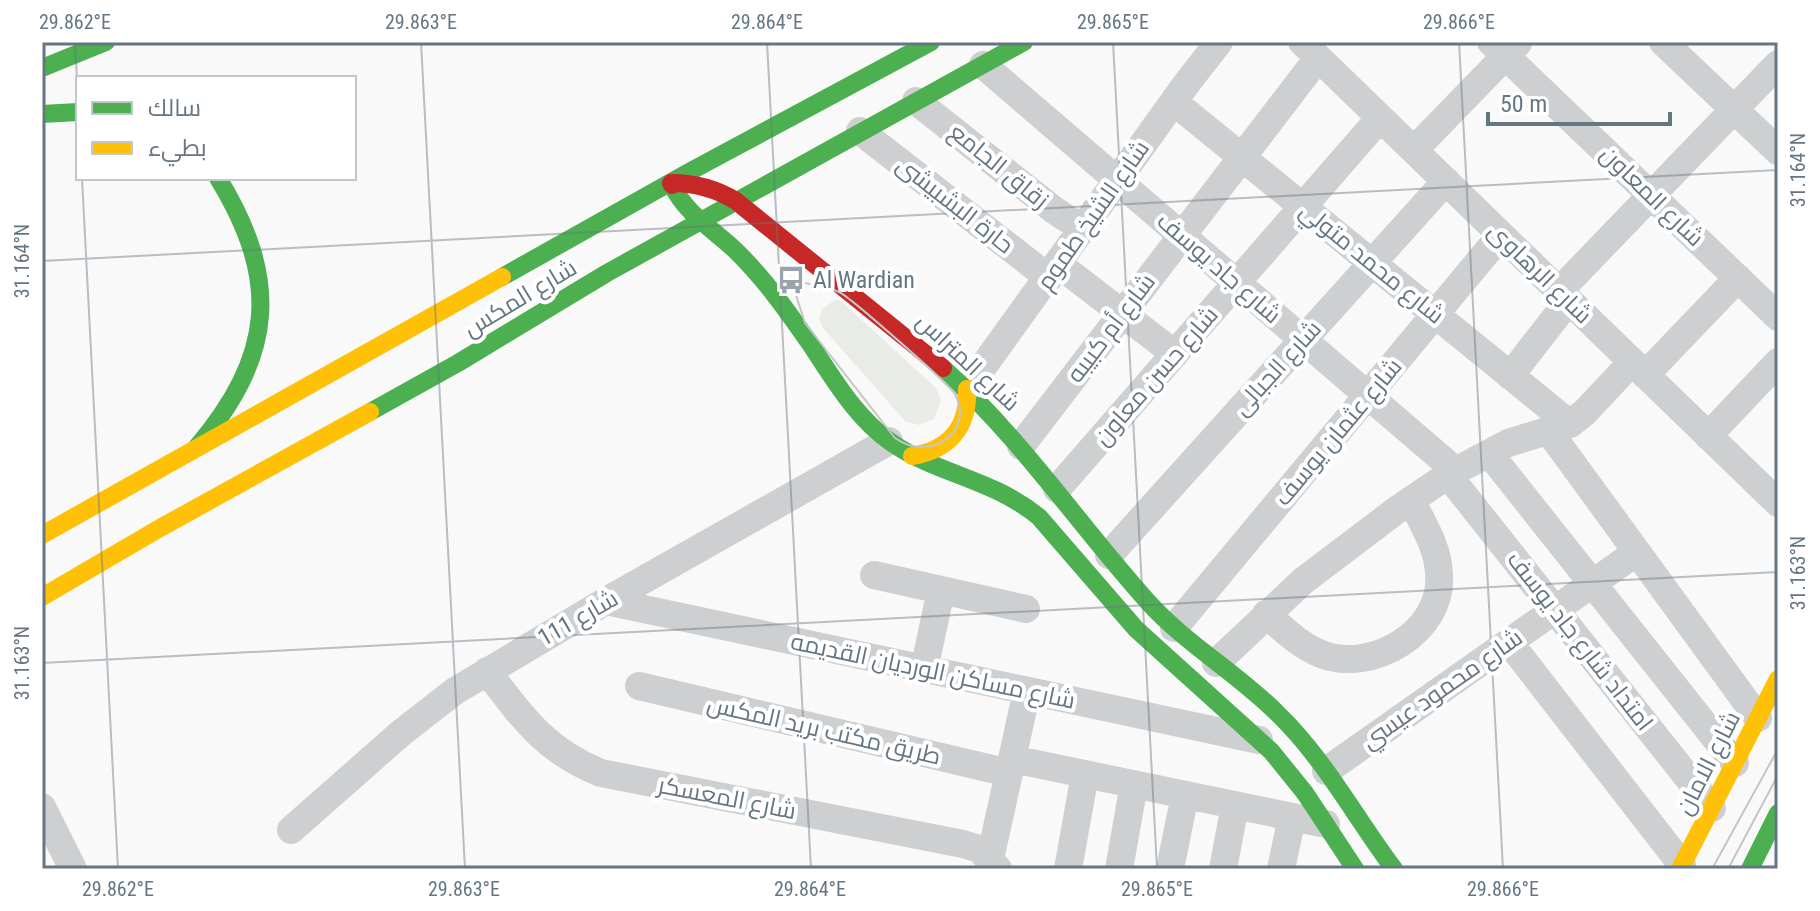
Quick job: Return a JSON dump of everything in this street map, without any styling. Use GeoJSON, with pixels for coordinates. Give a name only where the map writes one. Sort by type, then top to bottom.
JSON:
{"type":"FeatureCollection","features":[{"type":"Feature","properties":{"kind":"main road"},"geometry":{"type":"LineString","coordinates":[[42,68],[106,42]]}},
{"type":"Feature","properties":{"kind":"main road","name":"شارع المكس"},"geometry":{"type":"LineString","coordinates":[[42,535],[196,448],[435,323],[671,183],[931,42]]}},
{"type":"Feature","properties":{"kind":"main road","name":"شارع المكس"},"geometry":{"type":"LineString","coordinates":[[42,597],[455,357],[1024,42]]}},
{"type":"Feature","properties":{"kind":"main road"},"geometry":{"type":"LineString","coordinates":[[42,114],[76,112]]}},
{"type":"Feature","properties":{"kind":"main road"},"geometry":{"type":"LineString","coordinates":[[196,448],[228,411],[240,390],[258,340],[262,312],[257,255],[235,202],[219,180]]}},
{"type":"Feature","properties":{"kind":"main road"},"geometry":{"type":"LineString","coordinates":[[671,183],[682,205],[748,264],[855,407],[901,448],[928,464],[984,482],[1032,511],[1060,538],[1136,629],[1260,740],[1280,762],[1355,869]]}},
{"type":"Feature","properties":{"kind":"main road","name":"شارع المتراس"},"geometry":{"type":"LineString","coordinates":[[671,183],[701,184],[736,201],[880,313],[967,389],[1021,446],[1109,555],[1174,628],[1278,713],[1326,771],[1394,869]]}},
{"type":"Feature","properties":{"kind":"main road"},"geometry":{"type":"LineString","coordinates":[[901,448],[932,453],[956,435],[966,418],[967,389]]}},
{"type":"Feature","properties":{"kind":"main road","name":"شارع الامان"},"geometry":{"type":"LineString","coordinates":[[1681,867],[1778,679]]}},
{"type":"Feature","properties":{"kind":"main road"},"geometry":{"type":"LineString","coordinates":[[1750,869],[1778,813]]}},
{"type":"Feature","properties":{"kind":"street"},"geometry":{"type":"LineString","coordinates":[[1663,42],[1778,151]]}},
{"type":"Feature","properties":{"kind":"street","name":"شارع الشيخ طموم"},"geometry":{"type":"LineString","coordinates":[[967,389],[1215,43]]}},
{"type":"Feature","properties":{"kind":"street"},"geometry":{"type":"LineString","coordinates":[[1414,150],[1505,47]]}},
{"type":"Feature","properties":{"kind":"street","name":"شارع المعاون"},"geometry":{"type":"LineString","coordinates":[[1505,47],[1651,196],[1778,317]]}},
{"type":"Feature","properties":{"kind":"street","name":"شارع الرهاوى"},"geometry":{"type":"LineString","coordinates":[[1310,50],[1778,503]]}},
{"type":"Feature","properties":{"kind":"street","name":"شارع أم كبيبه"},"geometry":{"type":"LineString","coordinates":[[1021,446],[1242,157],[1310,50]]}},
{"type":"Feature","properties":{"kind":"street"},"geometry":{"type":"LineString","coordinates":[[1510,376],[1564,296],[1651,196],[1778,64]]}},
{"type":"Feature","properties":{"kind":"street","name":"شارع جاد يوسف"},"geometry":{"type":"LineString","coordinates":[[983,65],[1368,396],[1452,473]]}},
{"type":"Feature","properties":{"kind":"street","name":"زقاق الجامع"},"geometry":{"type":"LineString","coordinates":[[916,101],[1054,210],[1083,229]]}},
{"type":"Feature","properties":{"kind":"street","name":"شارع محمد متولي"},"geometry":{"type":"LineString","coordinates":[[1174,102],[1510,376],[1559,427],[1637,552],[1758,718]]}},
{"type":"Feature","properties":{"kind":"street","name":"شارع حسن معاون"},"geometry":{"type":"LineString","coordinates":[[1057,489],[1380,118]]}},
{"type":"Feature","properties":{"kind":"street","name":"حارة البشبيشى"},"geometry":{"type":"LineString","coordinates":[[860,131],[1054,271],[1123,314],[1175,354]]}},
{"type":"Feature","properties":{"kind":"street","name":"شارع الجبالى"},"geometry":{"type":"LineString","coordinates":[[1109,555],[1446,181]]}},
{"type":"Feature","properties":{"kind":"street","name":"شارع عثمان يوسف"},"geometry":{"type":"LineString","coordinates":[[1174,628],[1501,235]]}},
{"type":"Feature","properties":{"kind":"street"},"geometry":{"type":"LineString","coordinates":[[1216,663],[1266,614],[1350,544],[1411,500],[1489,453],[1528,435],[1559,427],[1585,412],[1639,368],[1738,278]]}},
{"type":"Feature","properties":{"kind":"street"},"geometry":{"type":"LineString","coordinates":[[1708,436],[1778,362]]}},
{"type":"Feature","properties":{"kind":"street","name":"شارع 111"},"geometry":{"type":"LineString","coordinates":[[291,830],[418,719],[455,691],[606,601],[901,448]]}},
{"type":"Feature","properties":{"kind":"street"},"geometry":{"type":"LineString","coordinates":[[1489,453],[1735,763]]}},
{"type":"Feature","properties":{"kind":"street","name":"امتداد شارع جاد يوسف"},"geometry":{"type":"LineString","coordinates":[[1452,473],[1555,610],[1712,808]]}},
{"type":"Feature","properties":{"kind":"street"},"geometry":{"type":"LineString","coordinates":[[1266,614],[1299,643],[1323,655],[1363,658],[1376,656],[1400,645],[1420,627],[1434,604],[1440,578],[1436,552],[1411,500]]}},
{"type":"Feature","properties":{"kind":"street","name":"شارع محمود عيسي"},"geometry":{"type":"LineString","coordinates":[[1326,771],[1637,552]]}},
{"type":"Feature","properties":{"kind":"street"},"geometry":{"type":"LineString","coordinates":[[874,575],[1026,609]]}},
{"type":"Feature","properties":{"kind":"street"},"geometry":{"type":"LineString","coordinates":[[924,670],[941,590]]}},
{"type":"Feature","properties":{"kind":"street","name":"شارع مساكن الورديان القديمه"},"geometry":{"type":"LineString","coordinates":[[606,601],[1260,740]]}},
{"type":"Feature","properties":{"kind":"street"},"geometry":{"type":"LineString","coordinates":[[1509,642],[1681,867]]}},
{"type":"Feature","properties":{"kind":"street","name":"شارع المعسكر"},"geometry":{"type":"LineString","coordinates":[[487,671],[544,741],[580,765],[601,773],[963,844],[979,849],[994,864]]}},
{"type":"Feature","properties":{"kind":"street","name":"طريق مكتب بريد المكس"},"geometry":{"type":"LineString","coordinates":[[639,686],[1010,766],[1085,774],[1326,824]]}},
{"type":"Feature","properties":{"kind":"street"},"geometry":{"type":"LineString","coordinates":[[994,864],[1010,766],[1027,691]]}},
{"type":"Feature","properties":{"kind":"street"},"geometry":{"type":"LineString","coordinates":[[1068,869],[1085,774]]}},
{"type":"Feature","properties":{"kind":"street"},"geometry":{"type":"LineString","coordinates":[[1119,869],[1134,784]]}},
{"type":"Feature","properties":{"kind":"street"},"geometry":{"type":"LineString","coordinates":[[1170,869],[1185,795]]}},
{"type":"Feature","properties":{"kind":"street"},"geometry":{"type":"LineString","coordinates":[[1223,869],[1235,805]]}},
{"type":"Feature","properties":{"kind":"street"},"geometry":{"type":"LineString","coordinates":[[42,807],[73,869]]}},
{"type":"Feature","properties":{"kind":"street"},"geometry":{"type":"LineString","coordinates":[[1281,869],[1292,817]]}},
{"type":"Feature","properties":{"kind":"shaded area"},"geometry":{"type":"Polygon","coordinates":[[[835,300],[841,301],[936,388],[941,400],[934,419],[920,425],[906,422],[823,328],[819,319],[822,309],[835,300]]]}},
{"type":"Feature","properties":{"kind":"tram line"},"geometry":{"type":"LineString","coordinates":[[791,280],[839,292],[847,297],[955,394],[960,408],[959,420],[946,440],[922,447],[908,445],[895,438],[805,323],[791,280]]}},
{"type":"Feature","properties":{"kind":"tram line"},"geometry":{"type":"LineString","coordinates":[[1712,869],[1778,749]]}},
{"type":"Feature","properties":{"kind":"tram line"},"geometry":{"type":"LineString","coordinates":[[1728,869],[1778,775]]}},
{"type":"Feature","properties":{"kind":"traffic: fast"},"geometry":{"type":"LineString","coordinates":[[42,68],[106,42]]}},
{"type":"Feature","properties":{"kind":"traffic: fast"},"geometry":{"type":"LineString","coordinates":[[502,277],[931,42]]}},
{"type":"Feature","properties":{"kind":"traffic: fast"},"geometry":{"type":"LineString","coordinates":[[370,412],[607,273],[1024,42]]}},
{"type":"Feature","properties":{"kind":"traffic: fast"},"geometry":{"type":"LineString","coordinates":[[42,114],[76,112]]}},
{"type":"Feature","properties":{"kind":"traffic: fast"},"geometry":{"type":"LineString","coordinates":[[196,448],[222,414],[241,381],[254,349],[260,317],[259,284],[252,251],[238,215],[219,180]]}},
{"type":"Feature","properties":{"kind":"traffic: fast"},"geometry":{"type":"LineString","coordinates":[[672,185],[692,213],[735,250],[766,284],[847,398],[868,422],[910,454],[1002,493],[1039,517],[1136,629],[1271,751],[1305,793],[1355,869]]}},
{"type":"Feature","properties":{"kind":"traffic: fast"},"geometry":{"type":"LineString","coordinates":[[943,368],[1024,452],[1148,602],[1262,698],[1294,730],[1394,869]]}},
{"type":"Feature","properties":{"kind":"traffic: fast"},"geometry":{"type":"LineString","coordinates":[[1750,869],[1778,813]]}},
{"type":"Feature","properties":{"kind":"traffic: slow"},"geometry":{"type":"LineString","coordinates":[[42,535],[502,277]]}},
{"type":"Feature","properties":{"kind":"traffic: slow"},"geometry":{"type":"LineString","coordinates":[[912,456],[936,448],[954,434],[964,415],[967,389]]}},
{"type":"Feature","properties":{"kind":"traffic: slow"},"geometry":{"type":"LineString","coordinates":[[42,597],[370,412]]}},
{"type":"Feature","properties":{"kind":"traffic: slow"},"geometry":{"type":"LineString","coordinates":[[1680,869],[1778,679]]}},
{"type":"Feature","properties":{"kind":"traffic: jam"},"geometry":{"type":"LineString","coordinates":[[672,185],[680,183],[705,187],[736,201],[943,368]]}},
{"type":"Feature","properties":{"kind":"place","name":"Al Wardian"},"geometry":{"type":"Point","coordinates":[791,280]}}]}
